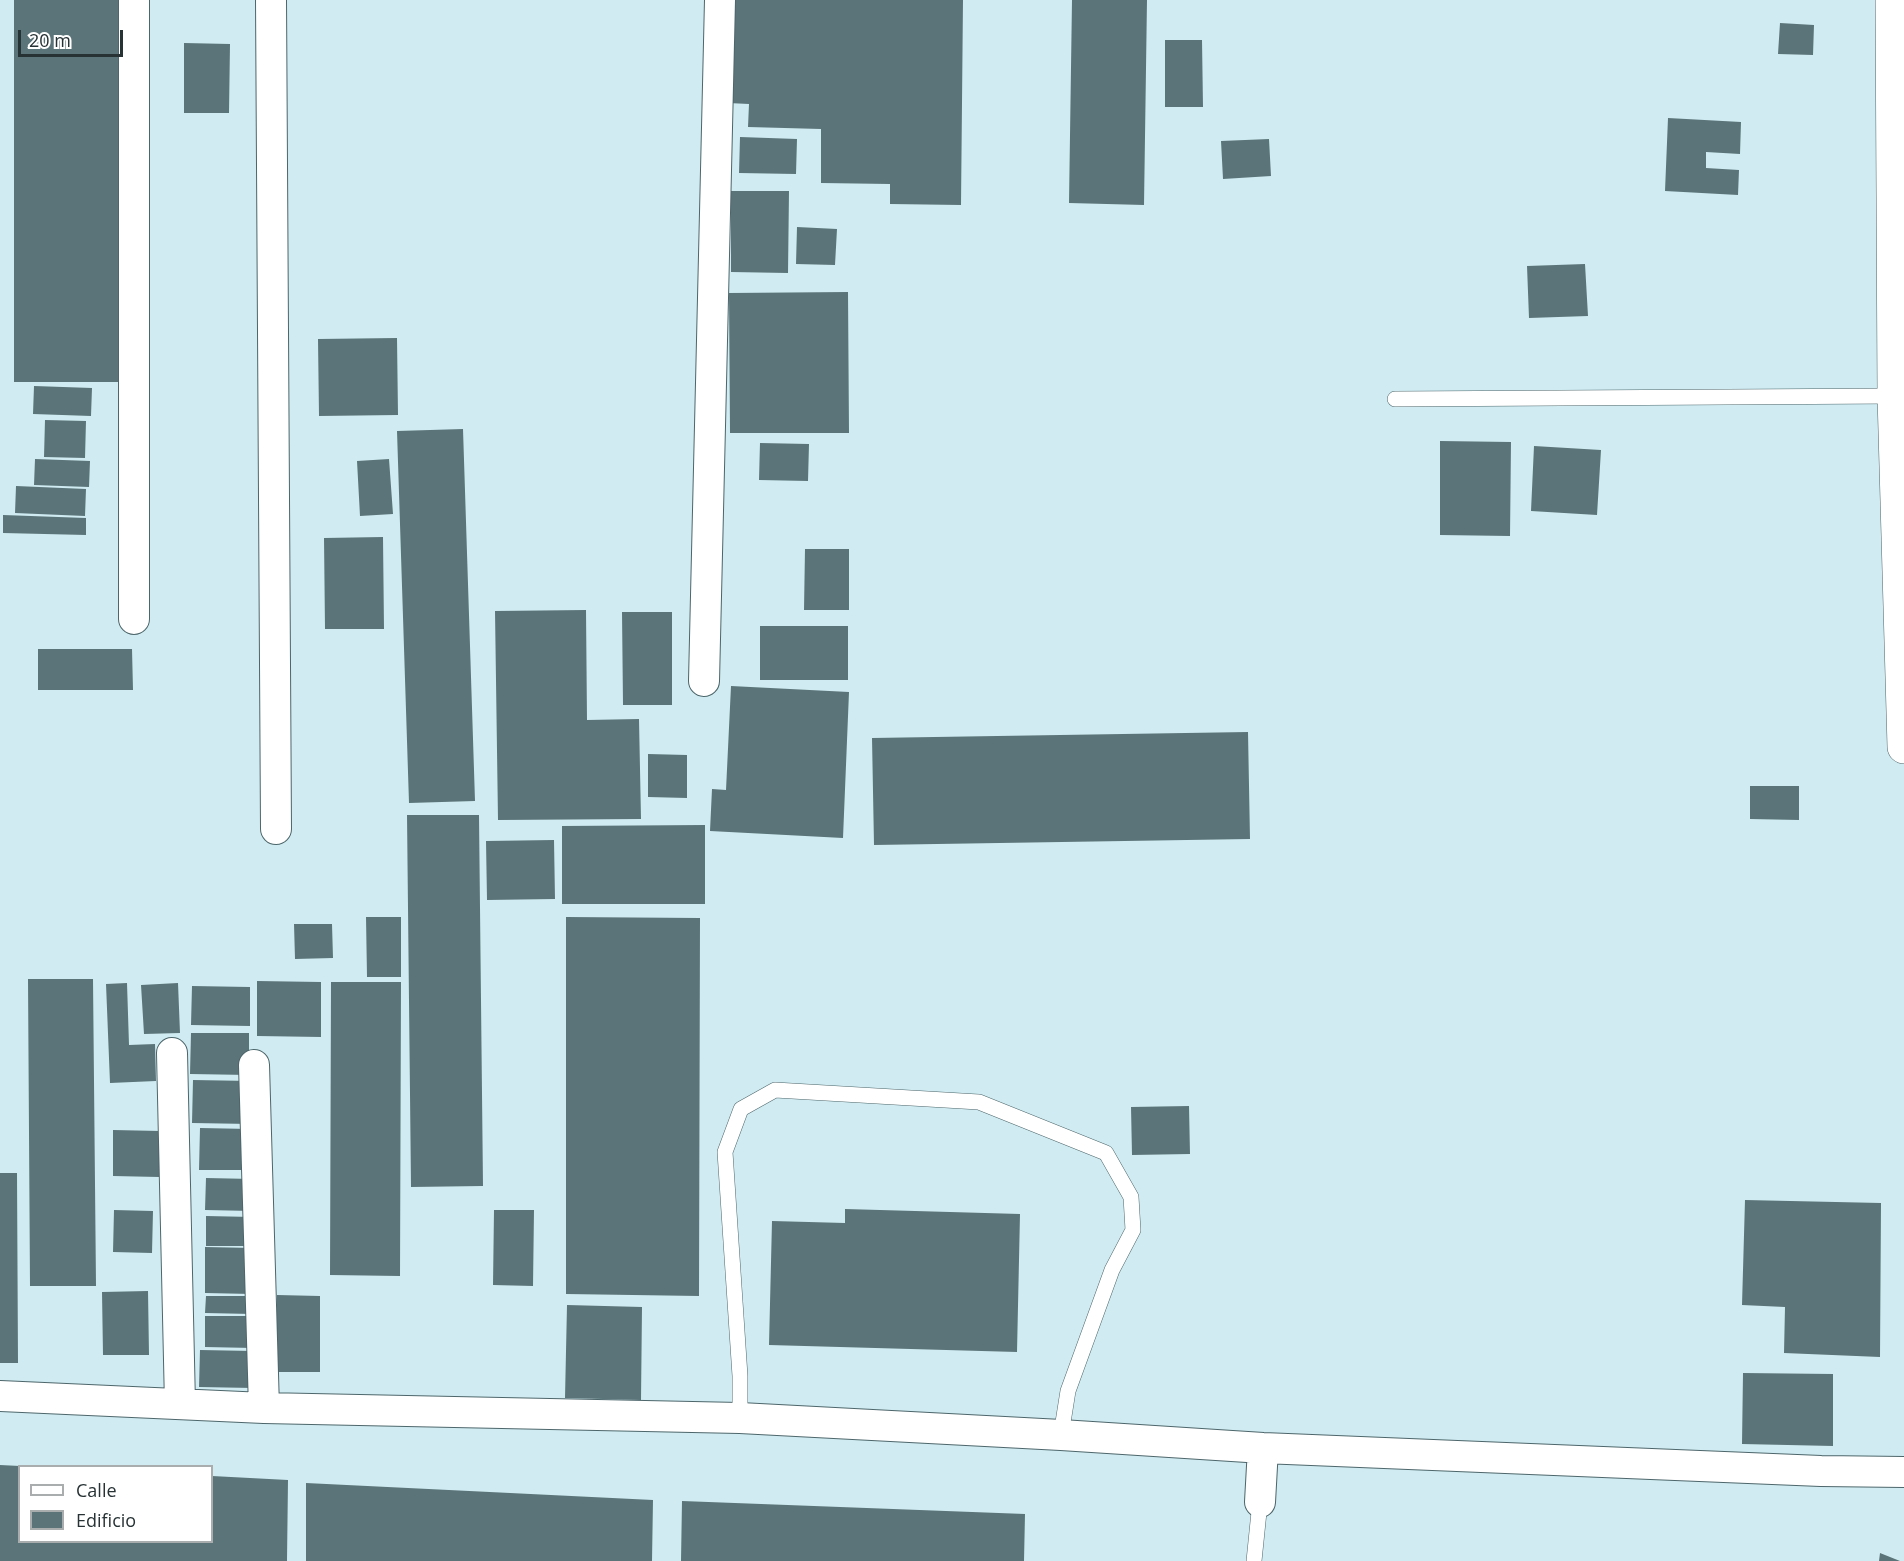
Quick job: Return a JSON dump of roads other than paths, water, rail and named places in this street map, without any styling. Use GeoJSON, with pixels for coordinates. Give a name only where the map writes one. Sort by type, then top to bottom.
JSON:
{"type":"FeatureCollection","features":[{"type":"Feature","properties":{"kind":"street"},"geometry":{"type":"LineString","coordinates":[[134,0],[134,619]]}},
{"type":"Feature","properties":{"kind":"street"},"geometry":{"type":"LineString","coordinates":[[271,0],[276,829]]}},
{"type":"Feature","properties":{"kind":"street"},"geometry":{"type":"LineString","coordinates":[[704,681],[720,0]]}},
{"type":"Feature","properties":{"kind":"street"},"geometry":{"type":"LineString","coordinates":[[1892,0],[1894,396],[1900,466],[1904,747]]}},
{"type":"Feature","properties":{"kind":"street"},"geometry":{"type":"LineString","coordinates":[[172,1053],[180,1404]]}},
{"type":"Feature","properties":{"kind":"street"},"geometry":{"type":"LineString","coordinates":[[254,1065],[264,1408]]}},
{"type":"Feature","properties":{"kind":"street"},"geometry":{"type":"LineString","coordinates":[[0,1396],[264,1408],[740,1418],[1263,1448],[1821,1471],[1904,1472]]}},
{"type":"Feature","properties":{"kind":"street"},"geometry":{"type":"LineString","coordinates":[[1260,1502],[1263,1448]]}},
{"type":"Feature","properties":{"kind":"lane"},"geometry":{"type":"LineString","coordinates":[[1395,399],[1894,396]]}},
{"type":"Feature","properties":{"kind":"lane"},"geometry":{"type":"LineString","coordinates":[[740,1418],[740,1376],[725,1152],[741,1109],[775,1090],[979,1102],[1106,1153],[1131,1197],[1133,1230],[1112,1270],[1068,1391],[1061,1435]]}},
{"type":"Feature","properties":{"kind":"lane"},"geometry":{"type":"LineString","coordinates":[[1254,1561],[1260,1502]]}}]}
